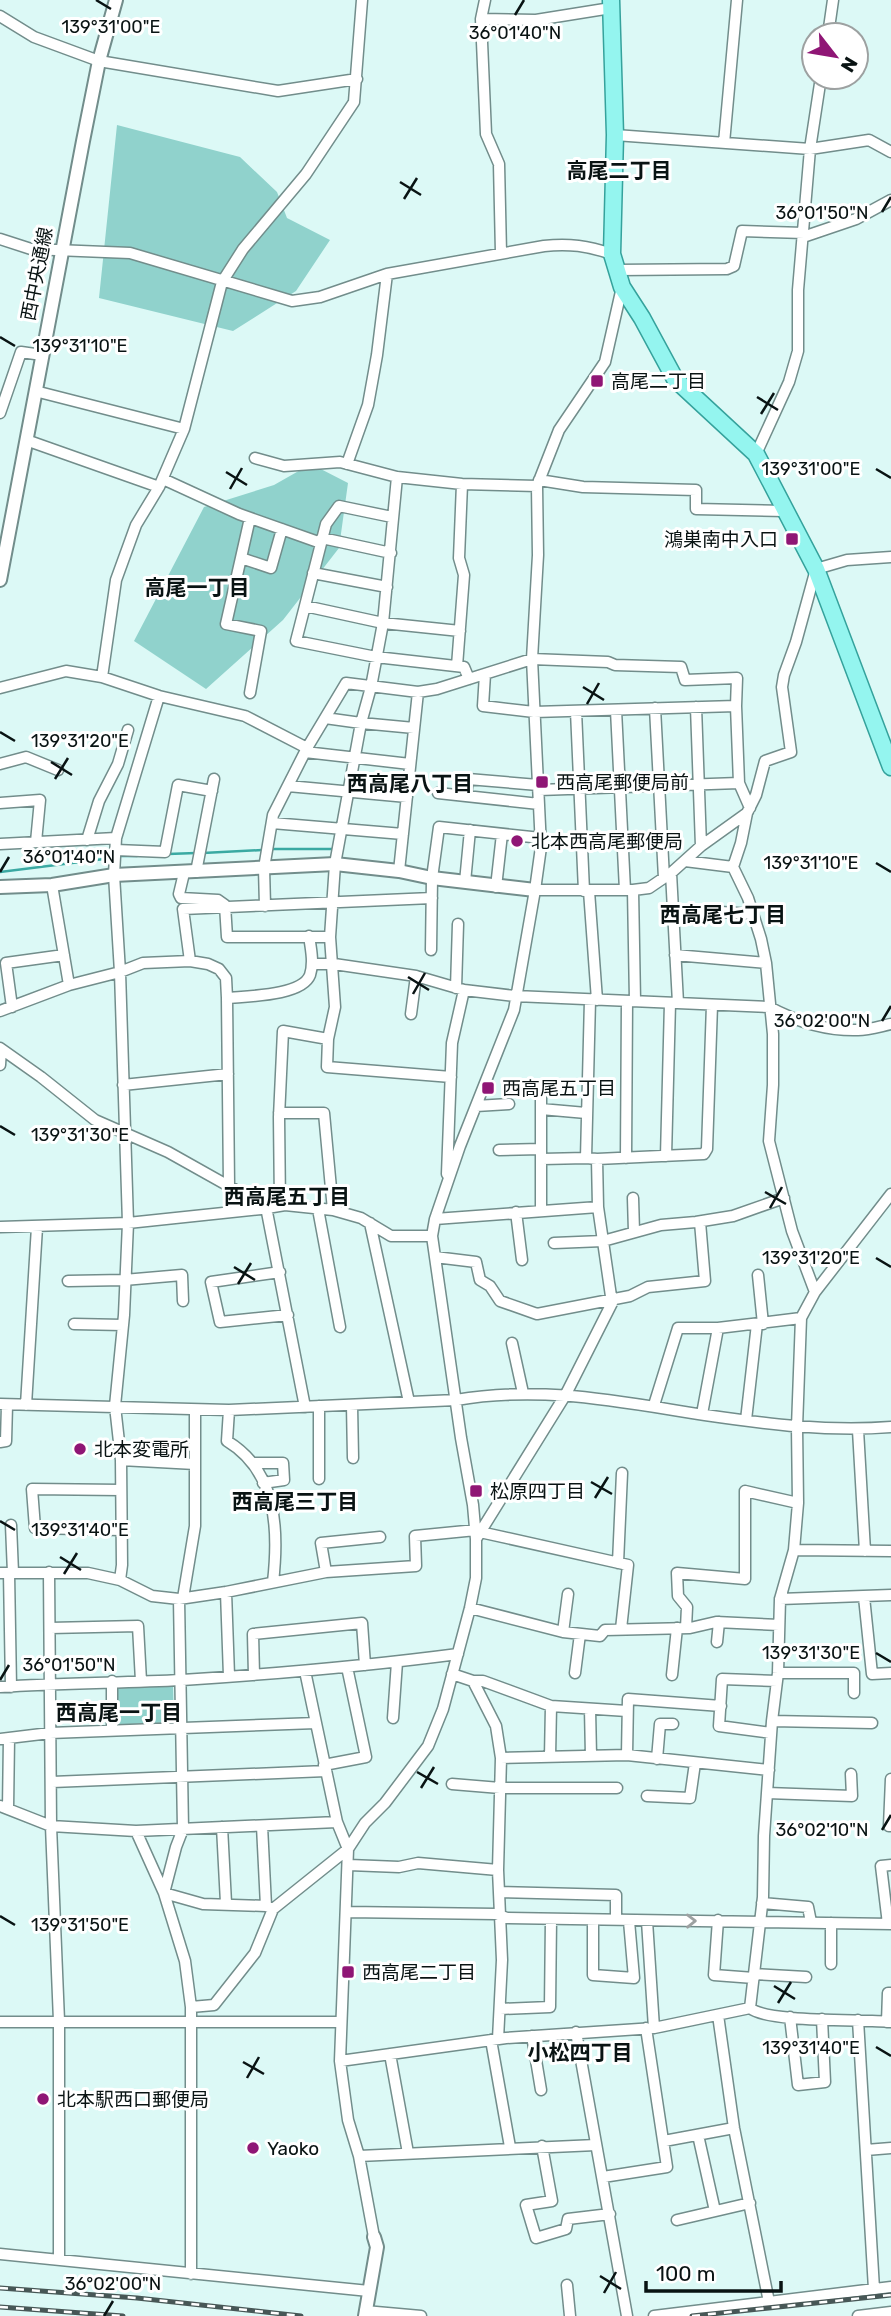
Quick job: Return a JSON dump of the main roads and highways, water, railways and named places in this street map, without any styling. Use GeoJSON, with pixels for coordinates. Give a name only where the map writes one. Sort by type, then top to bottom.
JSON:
{"type":"FeatureCollection","features":[{"type":"Feature","properties":{"kind":"main road"},"geometry":{"type":"LineString","coordinates":[[611,4],[615,135],[614,262],[622,287],[675,379],[755,454],[816,569],[891,767]]}},
{"type":"Feature","properties":{"kind":"waterway"},"geometry":{"type":"LineString","coordinates":[[269,849],[332,849]]}},
{"type":"Feature","properties":{"kind":"waterway"},"geometry":{"type":"LineString","coordinates":[[203,853],[262,850]]}},
{"type":"Feature","properties":{"kind":"waterway"},"geometry":{"type":"LineString","coordinates":[[168,854],[196,853]]}},
{"type":"Feature","properties":{"kind":"waterway"},"geometry":{"type":"LineString","coordinates":[[119,856],[137,856]]}},
{"type":"Feature","properties":{"kind":"waterway"},"geometry":{"type":"LineString","coordinates":[[0,872],[112,858]]}},
{"type":"Feature","properties":{"kind":"railway"},"geometry":{"type":"LineString","coordinates":[[0,2288],[137,2298],[301,2316]]}},
{"type":"Feature","properties":{"kind":"railway"},"geometry":{"type":"LineString","coordinates":[[692,2316],[891,2295]]}},
{"type":"Feature","properties":{"kind":"railway"},"geometry":{"type":"LineString","coordinates":[[0,2307],[123,2316]]}},
{"type":"Feature","properties":{"kind":"place","name":"高尾二丁目"},"geometry":{"type":"Point","coordinates":[597,381]}},
{"type":"Feature","properties":{"kind":"place","name":"鴻巣南中入口"},"geometry":{"type":"Point","coordinates":[792,539]}},
{"type":"Feature","properties":{"kind":"place","name":"西高尾郵便局前"},"geometry":{"type":"Point","coordinates":[542,782]}},
{"type":"Feature","properties":{"kind":"place","name":"北本西高尾郵便局"},"geometry":{"type":"Point","coordinates":[517,841]}},
{"type":"Feature","properties":{"kind":"place","name":"西高尾五丁目"},"geometry":{"type":"Point","coordinates":[488,1088]}},
{"type":"Feature","properties":{"kind":"place","name":"北本変電所"},"geometry":{"type":"Point","coordinates":[80,1449]}},
{"type":"Feature","properties":{"kind":"place","name":"松原四丁目"},"geometry":{"type":"Point","coordinates":[476,1491]}},
{"type":"Feature","properties":{"kind":"place","name":"西高尾二丁目"},"geometry":{"type":"Point","coordinates":[348,1972]}},
{"type":"Feature","properties":{"kind":"place","name":"北本駅西口郵便局"},"geometry":{"type":"Point","coordinates":[43,2099]}},
{"type":"Feature","properties":{"kind":"place","name":"Yaoko"},"geometry":{"type":"Point","coordinates":[253,2148]}},
{"type":"Feature","properties":{"kind":"district","name":"高尾二丁目"},"geometry":{"type":"Point","coordinates":[619,170]}},
{"type":"Feature","properties":{"kind":"district","name":"高尾一丁目"},"geometry":{"type":"Point","coordinates":[197,587]}},
{"type":"Feature","properties":{"kind":"district","name":"西高尾八丁目"},"geometry":{"type":"Point","coordinates":[410,783]}},
{"type":"Feature","properties":{"kind":"district","name":"西高尾七丁目"},"geometry":{"type":"Point","coordinates":[723,914]}},
{"type":"Feature","properties":{"kind":"district","name":"西高尾五丁目"},"geometry":{"type":"Point","coordinates":[287,1196]}},
{"type":"Feature","properties":{"kind":"district","name":"西高尾三丁目"},"geometry":{"type":"Point","coordinates":[295,1501]}},
{"type":"Feature","properties":{"kind":"district","name":"西高尾一丁目"},"geometry":{"type":"Point","coordinates":[119,1712]}},
{"type":"Feature","properties":{"kind":"district","name":"小松四丁目"},"geometry":{"type":"Point","coordinates":[580,2052]}}]}
